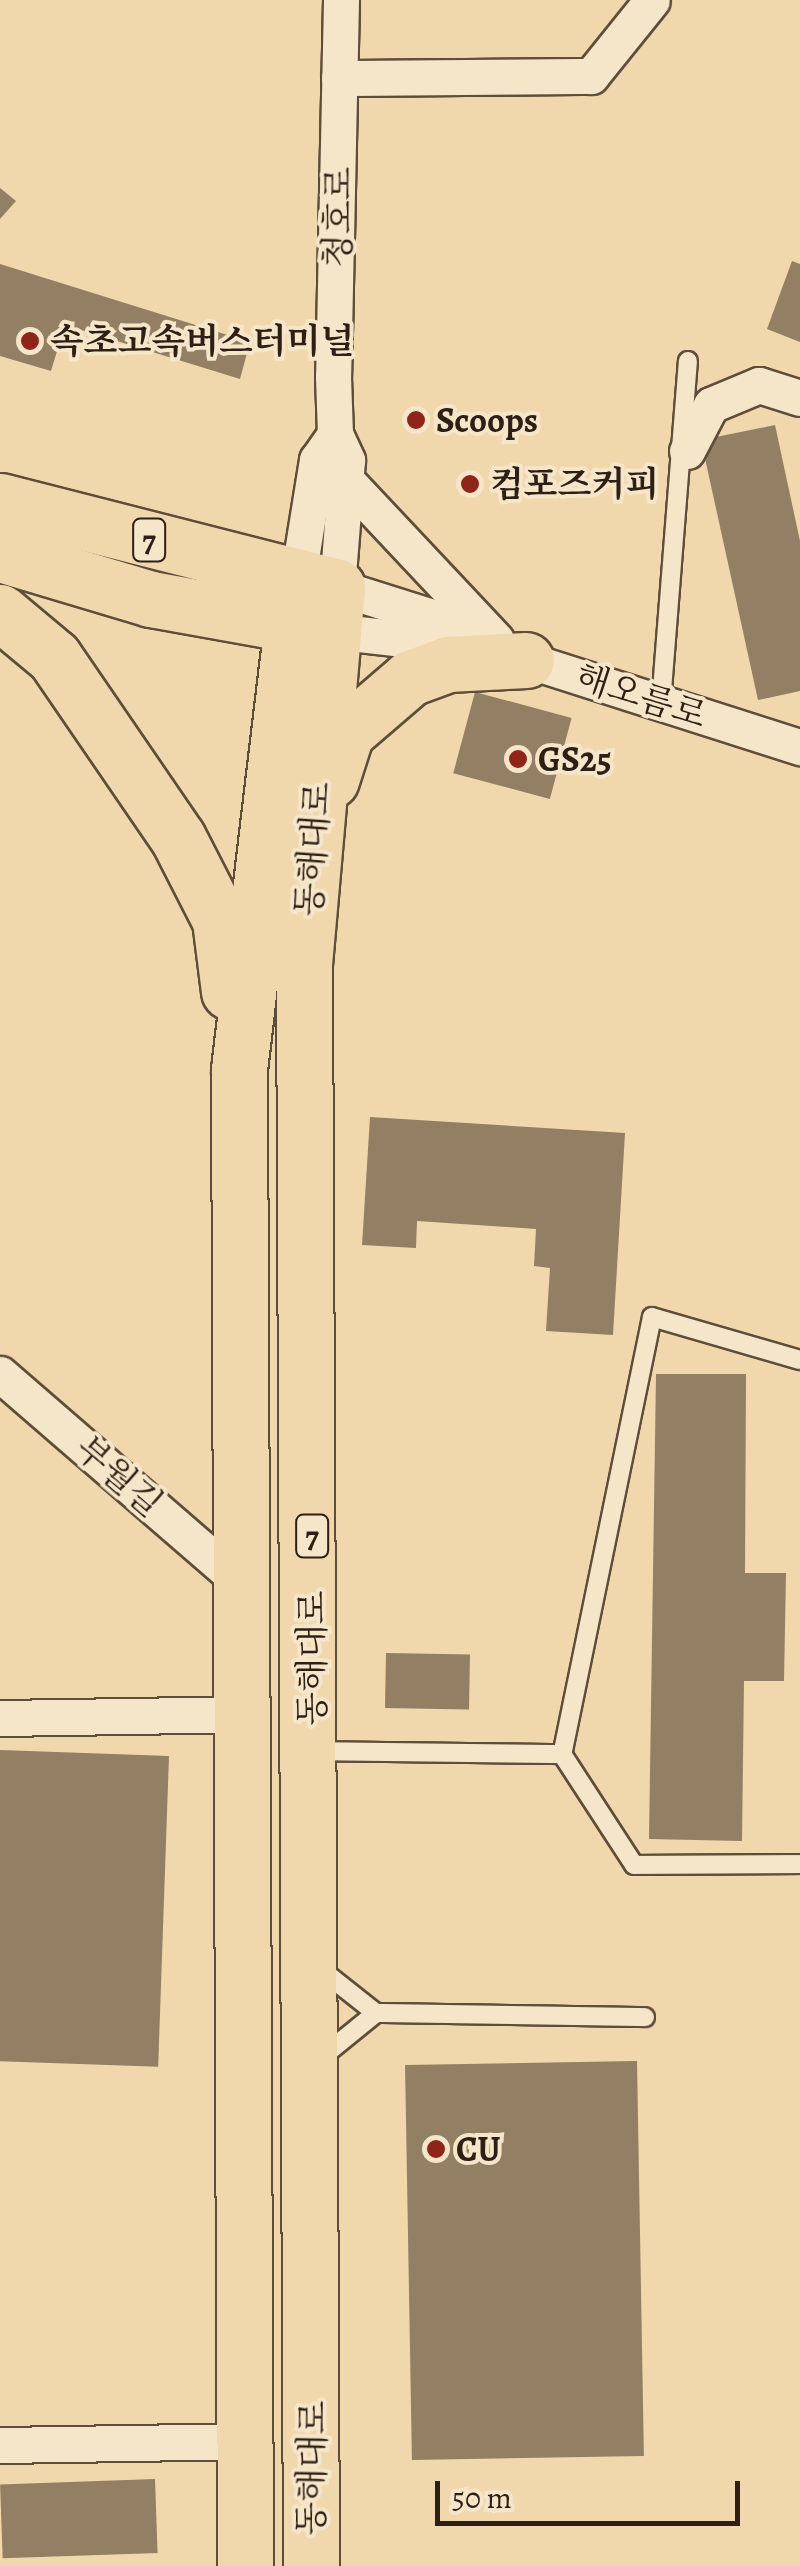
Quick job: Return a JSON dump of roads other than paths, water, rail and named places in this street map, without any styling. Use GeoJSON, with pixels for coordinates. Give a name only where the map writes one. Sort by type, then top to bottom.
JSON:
{"type":"FeatureCollection","features":[{"type":"Feature","properties":{"kind":"main road","name":"7"},"geometry":{"type":"LineString","coordinates":[[0,501],[313,605]]}},
{"type":"Feature","properties":{"kind":"main road","name":"7"},"geometry":{"type":"LineString","coordinates":[[0,554],[151,599],[313,605]]}},
{"type":"Feature","properties":{"kind":"main road","name":"동해대로"},"geometry":{"type":"LineString","coordinates":[[311,2566],[312,1751],[304,968],[314,830],[313,605]]}},
{"type":"Feature","properties":{"kind":"main road","name":"동해대로"},"geometry":{"type":"LineString","coordinates":[[238,1069],[313,605]]}},
{"type":"Feature","properties":{"kind":"main road","name":"동해대로"},"geometry":{"type":"LineString","coordinates":[[0,612],[54,657],[178,838],[220,920],[238,1069],[245,2566]]}},
{"type":"Feature","properties":{"kind":"main road"},"geometry":{"type":"LineString","coordinates":[[314,830],[346,733],[366,710],[448,664],[504,652]]}},
{"type":"Feature","properties":{"kind":"main road"},"geometry":{"type":"LineString","coordinates":[[243,2441],[312,2442]]}},
{"type":"Feature","properties":{"kind":"street","name":"청호로"},"geometry":{"type":"LineString","coordinates":[[313,605],[345,480],[335,434],[341,0]]}},
{"type":"Feature","properties":{"kind":"street"},"geometry":{"type":"LineString","coordinates":[[339,78],[590,76],[652,0]]}},
{"type":"Feature","properties":{"kind":"street"},"geometry":{"type":"LineString","coordinates":[[688,451],[711,405],[759,385],[800,398]]}},
{"type":"Feature","properties":{"kind":"street","name":"청호로"},"geometry":{"type":"LineString","coordinates":[[313,605],[317,460],[335,434]]}},
{"type":"Feature","properties":{"kind":"street"},"geometry":{"type":"LineString","coordinates":[[345,480],[504,652]]}},
{"type":"Feature","properties":{"kind":"street","name":"해오름로"},"geometry":{"type":"LineString","coordinates":[[313,605],[440,649],[504,652],[800,748]]}},
{"type":"Feature","properties":{"kind":"street","name":"부월길"},"geometry":{"type":"LineString","coordinates":[[0,1374],[238,1579]]}},
{"type":"Feature","properties":{"kind":"street","name":"동해대로"},"geometry":{"type":"LineString","coordinates":[[0,1718],[244,1714]]}},
{"type":"Feature","properties":{"kind":"street"},"geometry":{"type":"LineString","coordinates":[[0,2445],[243,2441]]}},
{"type":"Feature","properties":{"kind":"lane"},"geometry":{"type":"LineString","coordinates":[[661,703],[688,451],[688,361]]}},
{"type":"Feature","properties":{"kind":"lane"},"geometry":{"type":"LineString","coordinates":[[800,1360],[652,1317],[562,1754],[634,1865],[800,1864]]}},
{"type":"Feature","properties":{"kind":"lane"},"geometry":{"type":"LineString","coordinates":[[312,1751],[562,1754]]}},
{"type":"Feature","properties":{"kind":"lane"},"geometry":{"type":"LineString","coordinates":[[312,1949],[334,1986],[376,2013],[645,2017]]}},
{"type":"Feature","properties":{"kind":"lane"},"geometry":{"type":"LineString","coordinates":[[312,2074],[337,2037],[376,2013]]}},
{"type":"Feature","properties":{"kind":"place","name":"속초고속버스터미널"},"geometry":{"type":"Point","coordinates":[30,341]}},
{"type":"Feature","properties":{"kind":"place","name":"Scoops"},"geometry":{"type":"Point","coordinates":[416,420]}},
{"type":"Feature","properties":{"kind":"place","name":"컴포즈커피"},"geometry":{"type":"Point","coordinates":[470,484]}},
{"type":"Feature","properties":{"kind":"place","name":"GS25"},"geometry":{"type":"Point","coordinates":[518,759]}},
{"type":"Feature","properties":{"kind":"place","name":"CU"},"geometry":{"type":"Point","coordinates":[436,2149]}}]}
